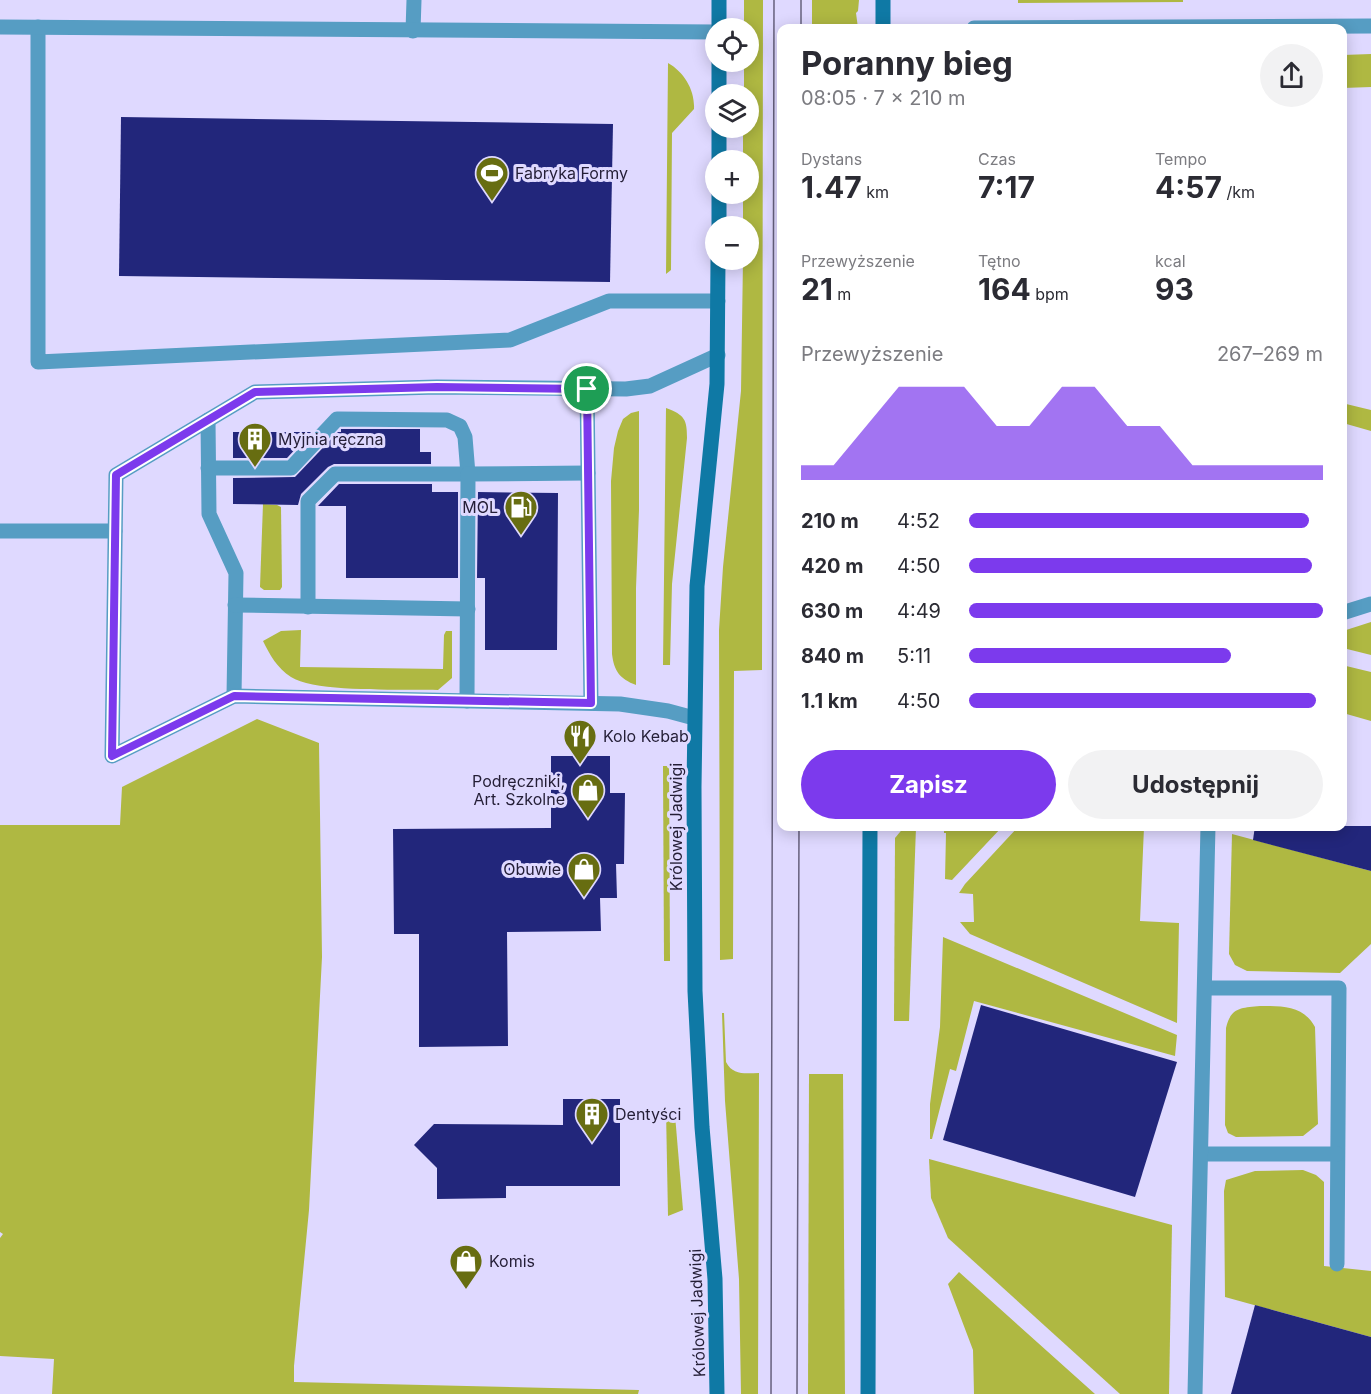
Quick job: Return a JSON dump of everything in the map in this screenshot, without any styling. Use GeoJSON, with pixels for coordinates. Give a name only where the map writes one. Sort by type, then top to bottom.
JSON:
{"type":"FeatureCollection","features":[{"type":"Feature","properties":{"kind":"street"},"geometry":{"type":"LineString","coordinates":[[413,31],[414,0]]}},
{"type":"Feature","properties":{"kind":"street"},"geometry":{"type":"LineString","coordinates":[[718,18],[719,0]]}},
{"type":"Feature","properties":{"kind":"street"},"geometry":{"type":"LineString","coordinates":[[882,24],[883,0]]}},
{"type":"Feature","properties":{"kind":"street"},"geometry":{"type":"LineString","coordinates":[[1347,26],[1371,26]]}},
{"type":"Feature","properties":{"kind":"street"},"geometry":{"type":"LineString","coordinates":[[0,27],[413,31],[705,30]]}},
{"type":"Feature","properties":{"kind":"street"},"geometry":{"type":"LineString","coordinates":[[38,27],[38,362],[510,340],[609,301],[718,301]]}},
{"type":"Feature","properties":{"kind":"street","name":"Królowej Jadwigi"},"geometry":{"type":"LineString","coordinates":[[717,1394],[715,1279],[702,1127],[695,991],[694,718],[697,586],[713,432],[718,355],[718,270]]}},
{"type":"Feature","properties":{"kind":"street"},"geometry":{"type":"LineString","coordinates":[[694,718],[639,707],[591,703],[234,696],[112,756],[116,475],[255,392],[437,387],[626,389],[650,386],[718,355]]}},
{"type":"Feature","properties":{"kind":"street"},"geometry":{"type":"LineString","coordinates":[[587,389],[591,703]]}},
{"type":"Feature","properties":{"kind":"street"},"geometry":{"type":"LineString","coordinates":[[208,468],[291,468],[337,419],[447,420],[460,426],[465,437],[468,474],[467,701]]}},
{"type":"Feature","properties":{"kind":"street"},"geometry":{"type":"LineString","coordinates":[[208,420],[209,514],[236,573],[234,696]]}},
{"type":"Feature","properties":{"kind":"street"},"geometry":{"type":"LineString","coordinates":[[308,607],[308,501],[335,474],[588,473]]}},
{"type":"Feature","properties":{"kind":"street"},"geometry":{"type":"LineString","coordinates":[[0,531],[115,531]]}},
{"type":"Feature","properties":{"kind":"street"},"geometry":{"type":"LineString","coordinates":[[1347,611],[1371,604]]}},
{"type":"Feature","properties":{"kind":"street"},"geometry":{"type":"LineString","coordinates":[[235,605],[468,609]]}},
{"type":"Feature","properties":{"kind":"street"},"geometry":{"type":"LineString","coordinates":[[868,1394],[870,831]]}},
{"type":"Feature","properties":{"kind":"street"},"geometry":{"type":"LineString","coordinates":[[1195,1394],[1208,831]]}},
{"type":"Feature","properties":{"kind":"street"},"geometry":{"type":"LineString","coordinates":[[1204,988],[1339,988],[1337,1264]]}},
{"type":"Feature","properties":{"kind":"street"},"geometry":{"type":"LineString","coordinates":[[1201,1154],[1337,1154]]}},
{"type":"Feature","properties":{"kind":"green space"},"geometry":{"type":"Polygon","coordinates":[[[744,0],[763,0],[762,670],[734,671],[733,959],[720,960],[719,630],[741,391],[743,270],[759,270],[759,216],[743,216],[743,204],[759,204],[759,150],[743,150],[743,138],[759,138],[759,84],[744,84],[744,72],[759,72],[759,18],[744,18],[744,0]]]}},
{"type":"Feature","properties":{"kind":"green space"},"geometry":{"type":"Polygon","coordinates":[[[812,0],[859,0],[856,13],[857,24],[812,24],[812,0]]]}},
{"type":"Feature","properties":{"kind":"green space"},"geometry":{"type":"Polygon","coordinates":[[[1018,0],[1183,0],[1183,2],[1018,3],[1018,0]]]}},
{"type":"Feature","properties":{"kind":"green space"},"geometry":{"type":"Polygon","coordinates":[[[1371,54],[1371,87],[1347,88],[1347,55],[1371,54]]]}},
{"type":"Feature","properties":{"kind":"green space"},"geometry":{"type":"Polygon","coordinates":[[[668,63],[684,76],[693,95],[694,109],[672,133],[671,270],[666,274],[668,63]]]}},
{"type":"Feature","properties":{"kind":"green space"},"geometry":{"type":"Polygon","coordinates":[[[1347,404],[1371,410],[1371,431],[1347,424],[1347,404]]]}},
{"type":"Feature","properties":{"kind":"green space"},"geometry":{"type":"Polygon","coordinates":[[[666,408],[684,419],[687,438],[672,584],[670,665],[663,665],[666,408]]]}},
{"type":"Feature","properties":{"kind":"green space"},"geometry":{"type":"Polygon","coordinates":[[[639,411],[636,685],[619,674],[612,654],[611,481],[618,431],[623,419],[639,411]]]}},
{"type":"Feature","properties":{"kind":"green space"},"geometry":{"type":"Polygon","coordinates":[[[263,504],[281,507],[282,587],[280,590],[264,590],[260,587],[263,504]]]}},
{"type":"Feature","properties":{"kind":"green space"},"geometry":{"type":"Polygon","coordinates":[[[1371,622],[1371,655],[1347,649],[1347,630],[1371,622]]]}},
{"type":"Feature","properties":{"kind":"green space"},"geometry":{"type":"Polygon","coordinates":[[[301,630],[300,667],[443,669],[444,635],[446,631],[452,631],[452,678],[438,690],[340,688],[303,682],[282,670],[263,641],[281,631],[301,630]]]}},
{"type":"Feature","properties":{"kind":"green space"},"geometry":{"type":"Polygon","coordinates":[[[1347,666],[1371,672],[1371,721],[1347,714],[1347,666]]]}},
{"type":"Feature","properties":{"kind":"green space"},"geometry":{"type":"Polygon","coordinates":[[[257,719],[319,743],[322,957],[309,1210],[294,1382],[639,1390],[638,1394],[52,1394],[54,1359],[0,1356],[0,1238],[3,1234],[0,1232],[0,825],[120,825],[122,787],[257,719]]]}},
{"type":"Feature","properties":{"kind":"green space"},"geometry":{"type":"Polygon","coordinates":[[[663,766],[669,766],[670,961],[664,961],[663,766]]]}},
{"type":"Feature","properties":{"kind":"green space"},"geometry":{"type":"Polygon","coordinates":[[[901,831],[916,831],[909,1021],[894,1021],[895,838],[901,831]]]}},
{"type":"Feature","properties":{"kind":"green space"},"geometry":{"type":"Polygon","coordinates":[[[944,831],[998,831],[952,880],[945,879],[946,833],[944,831]]]}},
{"type":"Feature","properties":{"kind":"green space"},"geometry":{"type":"Polygon","coordinates":[[[1014,831],[1144,831],[1140,921],[1179,923],[1177,1023],[970,934],[960,922],[974,922],[973,894],[959,893],[1014,831]]]}},
{"type":"Feature","properties":{"kind":"green space"},"geometry":{"type":"Polygon","coordinates":[[[1232,834],[1371,871],[1371,944],[1340,973],[1247,971],[1235,965],[1229,954],[1232,834]]]}},
{"type":"Feature","properties":{"kind":"green space"},"geometry":{"type":"Polygon","coordinates":[[[943,937],[1177,1035],[1175,1056],[974,1001],[956,1071],[950,1069],[932,1139],[930,1139],[930,1104],[940,1027],[943,937]]]}},
{"type":"Feature","properties":{"kind":"green space"},"geometry":{"type":"Polygon","coordinates":[[[1260,1006],[1291,1008],[1304,1014],[1315,1027],[1318,1124],[1303,1136],[1236,1137],[1228,1133],[1225,1125],[1228,1021],[1238,1010],[1260,1006]]]}},
{"type":"Feature","properties":{"kind":"green space"},"geometry":{"type":"Polygon","coordinates":[[[722,1013],[724,1013],[726,1062],[736,1072],[759,1073],[758,1394],[741,1394],[739,1279],[725,1101],[722,1013]]]}},
{"type":"Feature","properties":{"kind":"green space"},"geometry":{"type":"Polygon","coordinates":[[[809,1074],[843,1074],[845,1394],[808,1394],[809,1074]]]}},
{"type":"Feature","properties":{"kind":"green space"},"geometry":{"type":"Polygon","coordinates":[[[666,1110],[675,1115],[683,1210],[668,1216],[666,1110]]]}},
{"type":"Feature","properties":{"kind":"green space"},"geometry":{"type":"Polygon","coordinates":[[[929,1159],[1172,1225],[1169,1394],[1120,1394],[948,1238],[931,1198],[929,1159]]]}},
{"type":"Feature","properties":{"kind":"green space"},"geometry":{"type":"Polygon","coordinates":[[[1303,1170],[1316,1175],[1324,1182],[1324,1266],[1371,1271],[1371,1337],[1225,1297],[1224,1191],[1226,1180],[1255,1171],[1303,1170]]]}},
{"type":"Feature","properties":{"kind":"green space"},"geometry":{"type":"Polygon","coordinates":[[[959,1272],[1095,1394],[974,1394],[973,1350],[948,1284],[959,1272]]]}},
{"type":"Feature","properties":{"kind":"building"},"geometry":{"type":"Polygon","coordinates":[[[121,117],[613,124],[610,282],[119,276],[121,117]]]}},
{"type":"Feature","properties":{"kind":"building"},"geometry":{"type":"Polygon","coordinates":[[[341,429],[420,429],[420,452],[431,452],[431,464],[334,464],[328,467],[301,494],[298,505],[233,504],[233,478],[295,477],[338,432],[341,432],[341,429]]]}},
{"type":"Feature","properties":{"kind":"building"},"geometry":{"type":"Polygon","coordinates":[[[233,432],[311,432],[287,458],[233,458],[233,432]]]}},
{"type":"Feature","properties":{"kind":"building"},"geometry":{"type":"Polygon","coordinates":[[[339,484],[432,484],[432,492],[458,492],[458,578],[346,578],[346,506],[318,506],[339,484]]]}},
{"type":"Feature","properties":{"kind":"building","name":"MOL"},"geometry":{"type":"Polygon","coordinates":[[[478,492],[558,493],[557,650],[485,650],[485,578],[477,578],[478,492]]]}},
{"type":"Feature","properties":{"kind":"building"},"geometry":{"type":"Polygon","coordinates":[[[551,756],[610,756],[610,793],[625,793],[624,864],[616,864],[617,898],[600,898],[601,931],[507,932],[508,1046],[419,1047],[419,934],[394,934],[393,829],[551,828],[551,756]]]}},
{"type":"Feature","properties":{"kind":"building"},"geometry":{"type":"Polygon","coordinates":[[[1347,826],[1371,826],[1371,871],[1253,840],[1254,831],[1347,831],[1347,826]]]}},
{"type":"Feature","properties":{"kind":"building"},"geometry":{"type":"Polygon","coordinates":[[[981,1005],[1177,1062],[1135,1197],[943,1140],[981,1005]]]}},
{"type":"Feature","properties":{"kind":"building"},"geometry":{"type":"Polygon","coordinates":[[[563,1099],[620,1099],[620,1186],[506,1186],[506,1198],[437,1199],[437,1168],[414,1145],[434,1124],[563,1125],[563,1099]]]}},
{"type":"Feature","properties":{"kind":"building"},"geometry":{"type":"Polygon","coordinates":[[[1255,1305],[1371,1337],[1371,1394],[1231,1394],[1255,1305]]]}},
{"type":"Feature","properties":{"kind":"tram line"},"geometry":{"type":"LineString","coordinates":[[771,1394],[774,0]]}},
{"type":"Feature","properties":{"kind":"tram line"},"geometry":{"type":"LineString","coordinates":[[801,0],[801,24]]}},
{"type":"Feature","properties":{"kind":"tram line"},"geometry":{"type":"LineString","coordinates":[[797,1394],[799,831]]}},
{"type":"Feature","properties":{"kind":"place","name":"Fabryka Formy"},"geometry":{"type":"Point","coordinates":[492,202]}},
{"type":"Feature","properties":{"kind":"place","name":"Myjnia ręczna"},"geometry":{"type":"Point","coordinates":[255,468]}},
{"type":"Feature","properties":{"kind":"place","name":"MOL"},"geometry":{"type":"Point","coordinates":[521,536]}},
{"type":"Feature","properties":{"kind":"place","name":"Kolo Kebab"},"geometry":{"type":"Point","coordinates":[580,765]}},
{"type":"Feature","properties":{"kind":"place","name":"Podręczniki, Art. Szkolne"},"geometry":{"type":"Point","coordinates":[588,819]}},
{"type":"Feature","properties":{"kind":"place","name":"Obuwie"},"geometry":{"type":"Point","coordinates":[584,898]}},
{"type":"Feature","properties":{"kind":"place","name":"Dentyści"},"geometry":{"type":"Point","coordinates":[592,1143]}},
{"type":"Feature","properties":{"kind":"place","name":"Komis"},"geometry":{"type":"Point","coordinates":[466,1290]}},
{"type":"Feature","properties":{"kind":"route"},"geometry":{"type":"LineString","coordinates":[[437,387],[587,389],[591,703],[234,696],[112,756],[116,475],[255,392],[437,387]]}}]}
